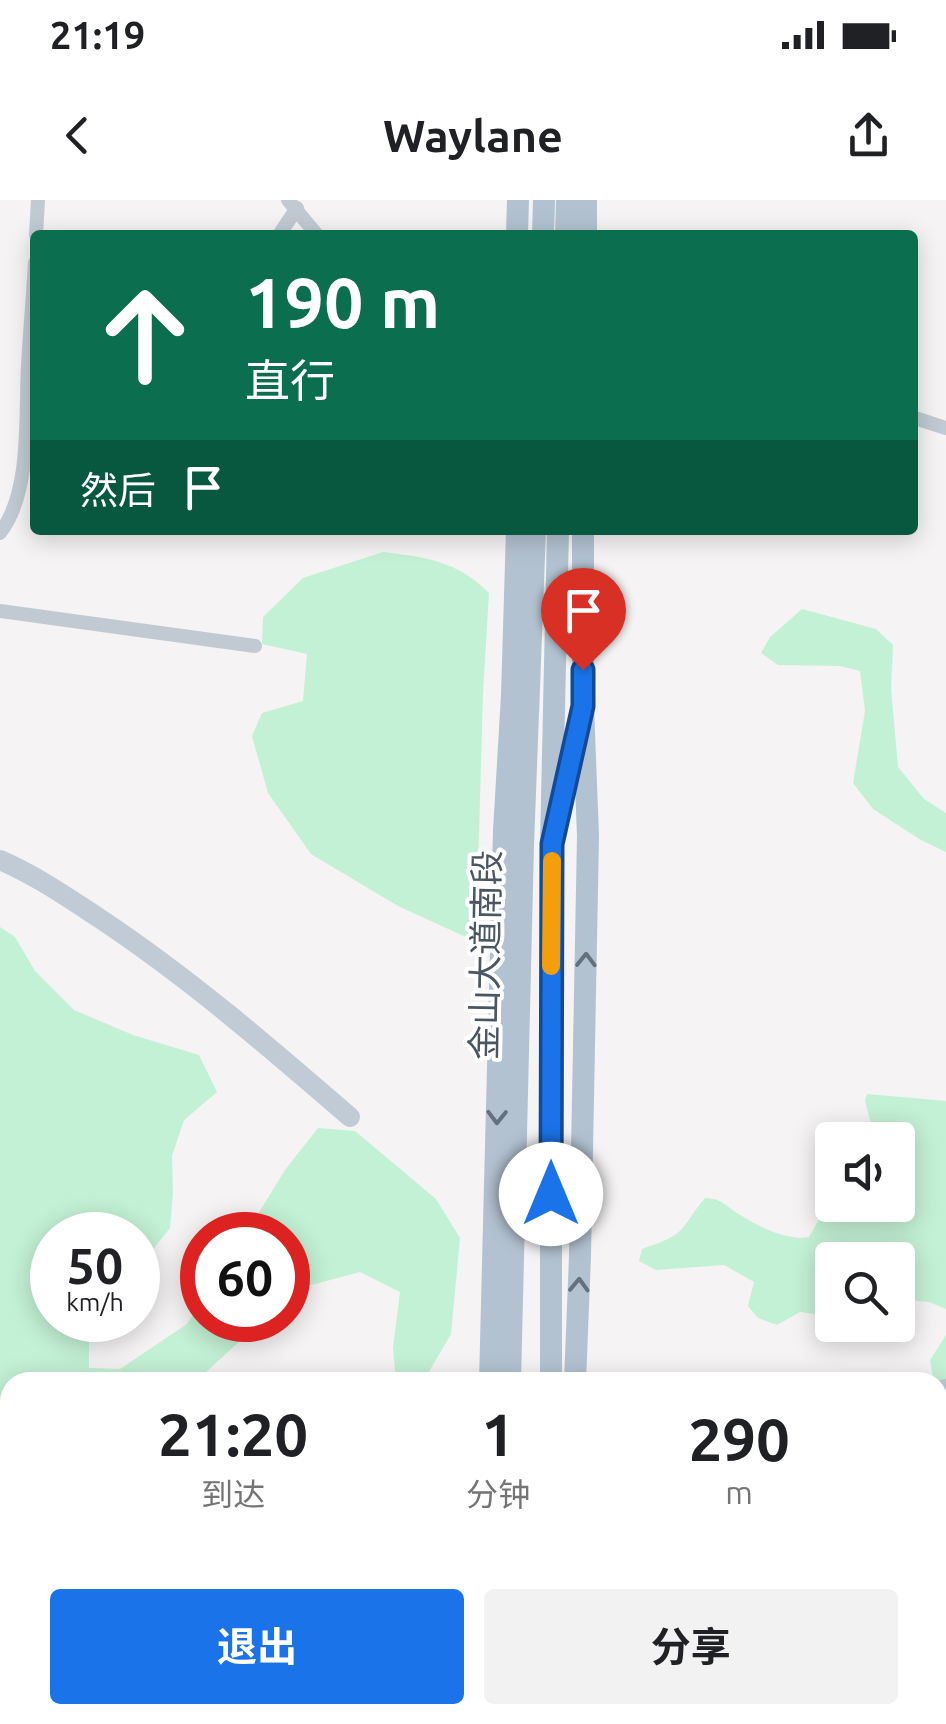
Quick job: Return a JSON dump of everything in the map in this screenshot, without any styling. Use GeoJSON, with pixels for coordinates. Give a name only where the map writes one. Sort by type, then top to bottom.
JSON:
{"type":"FeatureCollection","features":[{"type":"Feature","properties":{"kind":"main road"},"geometry":{"type":"LineString","coordinates":[[517,230],[518,200]]}},
{"type":"Feature","properties":{"kind":"main road"},"geometry":{"type":"LineString","coordinates":[[543,230],[544,200]]}},
{"type":"Feature","properties":{"kind":"main road"},"geometry":{"type":"LineString","coordinates":[[566,230],[567,200]]}},
{"type":"Feature","properties":{"kind":"main road"},"geometry":{"type":"LineString","coordinates":[[586,200],[586,230]]}},
{"type":"Feature","properties":{"kind":"main road"},"geometry":{"type":"LineString","coordinates":[[490,1372],[504,830],[517,535]]}},
{"type":"Feature","properties":{"kind":"main road","name":"金山大道南段"},"geometry":{"type":"LineString","coordinates":[[510,1372],[534,535]]}},
{"type":"Feature","properties":{"kind":"main road","name":"金山大道南段"},"geometry":{"type":"LineString","coordinates":[[550,1372],[558,535]]}},
{"type":"Feature","properties":{"kind":"main road"},"geometry":{"type":"LineString","coordinates":[[575,1372],[588,836],[583,535]]}},
{"type":"Feature","properties":{"kind":"main road"},"geometry":{"type":"LineString","coordinates":[[512,694],[523,845]]}},
{"type":"Feature","properties":{"kind":"main road"},"geometry":{"type":"LineString","coordinates":[[552,844],[583,706]]}},
{"type":"Feature","properties":{"kind":"street"},"geometry":{"type":"LineString","coordinates":[[36,230],[38,200]]}},
{"type":"Feature","properties":{"kind":"street"},"geometry":{"type":"LineString","coordinates":[[281,230],[292,204],[313,230]]}},
{"type":"Feature","properties":{"kind":"street"},"geometry":{"type":"LineString","coordinates":[[0,533],[14,506],[23,464],[30,347]]}},
{"type":"Feature","properties":{"kind":"street"},"geometry":{"type":"LineString","coordinates":[[918,418],[946,428]]}},
{"type":"Feature","properties":{"kind":"street"},"geometry":{"type":"LineString","coordinates":[[0,612],[255,646]]}},
{"type":"Feature","properties":{"kind":"street"},"geometry":{"type":"LineString","coordinates":[[0,860],[16,866],[156,956],[350,1117]]}},
{"type":"Feature","properties":{"kind":"green space"},"geometry":{"type":"Polygon","coordinates":[[[383,552],[453,567],[489,593],[477,903],[468,938],[398,906],[311,854],[268,793],[252,736],[262,713],[303,701],[307,654],[262,644],[263,617],[303,578],[383,552]]]}},
{"type":"Feature","properties":{"kind":"green space"},"geometry":{"type":"Polygon","coordinates":[[[802,609],[876,629],[893,645],[891,688],[898,767],[924,799],[946,813],[946,852],[873,809],[853,783],[865,711],[860,671],[840,666],[778,665],[761,653],[770,637],[802,609]]]}},
{"type":"Feature","properties":{"kind":"green space"},"geometry":{"type":"Polygon","coordinates":[[[0,927],[15,937],[35,971],[74,1010],[133,1035],[199,1055],[217,1092],[184,1120],[172,1156],[170,1228],[160,1240],[160,1212],[30,1212],[30,1342],[89,1342],[89,1368],[120,1369],[180,1329],[180,1342],[239,1342],[206,1372],[0,1372],[0,927]]]}},
{"type":"Feature","properties":{"kind":"green space"},"geometry":{"type":"Polygon","coordinates":[[[867,1094],[946,1101],[946,1309],[915,1301],[915,1242],[815,1242],[815,1314],[800,1312],[777,1325],[758,1318],[748,1306],[754,1282],[724,1265],[656,1270],[639,1261],[642,1249],[677,1234],[705,1198],[720,1201],[748,1220],[791,1237],[809,1237],[818,1222],[915,1222],[915,1122],[871,1122],[867,1094]]]}},
{"type":"Feature","properties":{"kind":"green space"},"geometry":{"type":"Polygon","coordinates":[[[318,1128],[355,1131],[436,1199],[460,1238],[451,1334],[429,1372],[395,1372],[393,1348],[400,1292],[360,1272],[310,1285],[310,1212],[259,1212],[318,1128]]]}},
{"type":"Feature","properties":{"kind":"green space"},"geometry":{"type":"Polygon","coordinates":[[[946,1335],[946,1372],[932,1372],[930,1360],[946,1335]]]}},
{"type":"Feature","properties":{"kind":"slow traffic"},"geometry":{"type":"LineString","coordinates":[[551,966],[552,861]]}},
{"type":"Feature","properties":{"kind":"route"},"geometry":{"type":"LineString","coordinates":[[551,1194],[552,844],[583,706],[583,670]]}}]}
